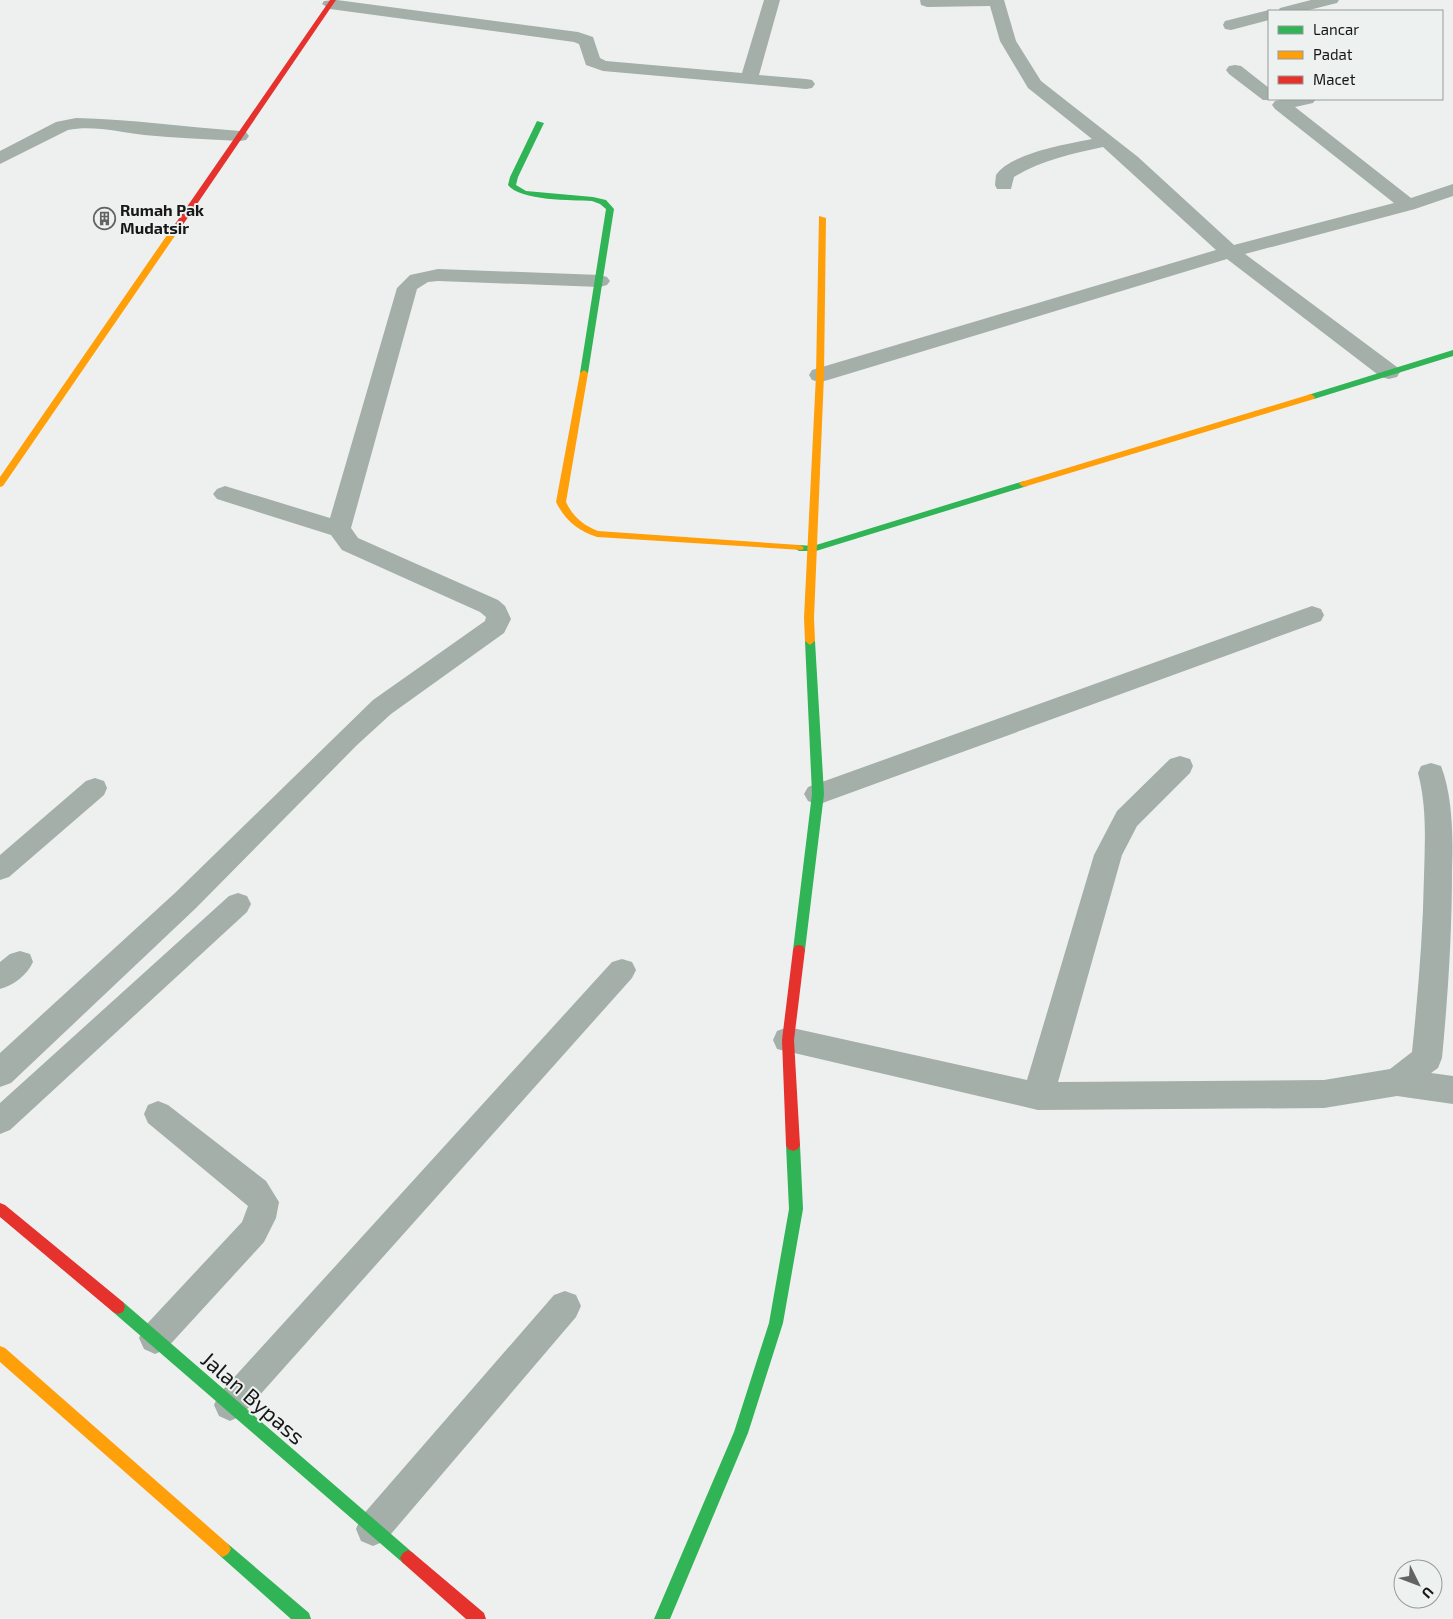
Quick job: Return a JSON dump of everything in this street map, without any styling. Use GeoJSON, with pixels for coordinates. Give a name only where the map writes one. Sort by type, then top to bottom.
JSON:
{"type":"FeatureCollection","features":[{"type":"Feature","properties":{"kind":"main road"},"geometry":{"type":"LineString","coordinates":[[0,484],[331,2]]}},
{"type":"Feature","properties":{"kind":"main road"},"geometry":{"type":"LineString","coordinates":[[540,123],[512,185],[515,189],[525,193],[593,198],[603,202],[610,209],[600,281],[561,502],[566,517],[580,527],[597,534],[813,549],[1453,353]]}},
{"type":"Feature","properties":{"kind":"main road"},"geometry":{"type":"LineString","coordinates":[[662,1619],[741,1433],[776,1323],[796,1209],[788,1040],[818,794],[809,618],[820,376],[822,218]]}},
{"type":"Feature","properties":{"kind":"main road","name":"Jalan Bypass"},"geometry":{"type":"LineString","coordinates":[[0,1210],[155,1338],[478,1619]]}},
{"type":"Feature","properties":{"kind":"main road"},"geometry":{"type":"LineString","coordinates":[[1,1357],[303,1619]]}},
{"type":"Feature","properties":{"kind":"street"},"geometry":{"type":"LineString","coordinates":[[750,77],[772,0]]}},
{"type":"Feature","properties":{"kind":"street"},"geometry":{"type":"LineString","coordinates":[[926,2],[996,0],[1008,41],[1034,84],[1108,141],[1230,252],[1389,372]]}},
{"type":"Feature","properties":{"kind":"street"},"geometry":{"type":"LineString","coordinates":[[1290,10],[1330,0]]}},
{"type":"Feature","properties":{"kind":"street"},"geometry":{"type":"LineString","coordinates":[[331,2],[578,37],[587,42],[592,61],[603,66],[750,77],[806,84]]}},
{"type":"Feature","properties":{"kind":"street"},"geometry":{"type":"LineString","coordinates":[[1231,25],[1268,16]]}},
{"type":"Feature","properties":{"kind":"street"},"geometry":{"type":"LineString","coordinates":[[1235,70],[1268,95]]}},
{"type":"Feature","properties":{"kind":"street"},"geometry":{"type":"LineString","coordinates":[[1274,100],[1408,205]]}},
{"type":"Feature","properties":{"kind":"street"},"geometry":{"type":"LineString","coordinates":[[0,158],[62,126],[76,123],[115,124],[240,136]]}},
{"type":"Feature","properties":{"kind":"street"},"geometry":{"type":"LineString","coordinates":[[1004,185],[1005,175],[1016,167],[1054,153],[1108,141]]}},
{"type":"Feature","properties":{"kind":"street"},"geometry":{"type":"LineString","coordinates":[[820,376],[1230,252],[1408,205],[1453,190]]}},
{"type":"Feature","properties":{"kind":"street"},"geometry":{"type":"LineString","coordinates":[[339,529],[408,288],[414,280],[438,275],[600,281]]}},
{"type":"Feature","properties":{"kind":"street"},"geometry":{"type":"LineString","coordinates":[[0,1073],[186,900],[348,738],[382,707],[495,627],[499,619],[496,612],[489,606],[350,544],[339,529],[225,494]]}},
{"type":"Feature","properties":{"kind":"street"},"geometry":{"type":"LineString","coordinates":[[818,794],[1312,615]]}},
{"type":"Feature","properties":{"kind":"street"},"geometry":{"type":"LineString","coordinates":[[1038,1096],[1108,855],[1127,820],[1180,766]]}},
{"type":"Feature","properties":{"kind":"street"},"geometry":{"type":"LineString","coordinates":[[1397,1082],[1426,1058],[1437,945],[1439,823],[1436,791],[1431,773]]}},
{"type":"Feature","properties":{"kind":"street"},"geometry":{"type":"LineString","coordinates":[[788,1040],[1038,1096],[1324,1094],[1397,1082],[1453,1090]]}},
{"type":"Feature","properties":{"kind":"lane"},"geometry":{"type":"LineString","coordinates":[[0,870],[95,788]]}},
{"type":"Feature","properties":{"kind":"lane"},"geometry":{"type":"LineString","coordinates":[[0,1121],[238,904]]}},
{"type":"Feature","properties":{"kind":"lane"},"geometry":{"type":"LineString","coordinates":[[230,1404],[622,970]]}},
{"type":"Feature","properties":{"kind":"lane"},"geometry":{"type":"LineString","coordinates":[[155,1338],[253,1232],[261,1218],[264,1202],[255,1191],[158,1114]]}},
{"type":"Feature","properties":{"kind":"lane"},"geometry":{"type":"LineString","coordinates":[[373,1529],[565,1306]]}},
{"type":"Feature","properties":{"kind":"traffic: fast"},"geometry":{"type":"LineString","coordinates":[[540,123],[514,177],[512,185],[515,189],[525,193],[593,199],[603,202],[610,209],[584,373]]}},
{"type":"Feature","properties":{"kind":"traffic: fast"},"geometry":{"type":"LineString","coordinates":[[1311,397],[1453,353]]}},
{"type":"Feature","properties":{"kind":"traffic: fast"},"geometry":{"type":"LineString","coordinates":[[799,548],[813,549],[1024,484]]}},
{"type":"Feature","properties":{"kind":"traffic: fast"},"geometry":{"type":"LineString","coordinates":[[799,950],[818,794],[810,641]]}},
{"type":"Feature","properties":{"kind":"traffic: fast"},"geometry":{"type":"LineString","coordinates":[[662,1619],[741,1433],[776,1323],[796,1209],[793,1145]]}},
{"type":"Feature","properties":{"kind":"traffic: fast"},"geometry":{"type":"LineString","coordinates":[[118,1307],[408,1558]]}},
{"type":"Feature","properties":{"kind":"traffic: fast"},"geometry":{"type":"LineString","coordinates":[[223,1549],[303,1619]]}},
{"type":"Feature","properties":{"kind":"traffic: slow"},"geometry":{"type":"LineString","coordinates":[[810,641],[809,618],[820,375],[822,218]]}},
{"type":"Feature","properties":{"kind":"traffic: slow"},"geometry":{"type":"LineString","coordinates":[[0,484],[177,227]]}},
{"type":"Feature","properties":{"kind":"traffic: slow"},"geometry":{"type":"LineString","coordinates":[[584,373],[561,502],[567,514],[575,522],[597,534],[799,548]]}},
{"type":"Feature","properties":{"kind":"traffic: slow"},"geometry":{"type":"LineString","coordinates":[[1024,484],[1311,397]]}},
{"type":"Feature","properties":{"kind":"traffic: slow"},"geometry":{"type":"LineString","coordinates":[[0,1353],[223,1549]]}},
{"type":"Feature","properties":{"kind":"traffic: jam"},"geometry":{"type":"LineString","coordinates":[[177,227],[333,0]]}},
{"type":"Feature","properties":{"kind":"traffic: jam"},"geometry":{"type":"LineString","coordinates":[[793,1145],[788,1040],[799,950]]}},
{"type":"Feature","properties":{"kind":"traffic: jam"},"geometry":{"type":"LineString","coordinates":[[0,1209],[118,1307]]}},
{"type":"Feature","properties":{"kind":"traffic: jam"},"geometry":{"type":"LineString","coordinates":[[408,1558],[478,1619]]}},
{"type":"Feature","properties":{"kind":"place","name":"Rumah Pak Mudatsir"},"geometry":{"type":"Point","coordinates":[104,219]}}]}
